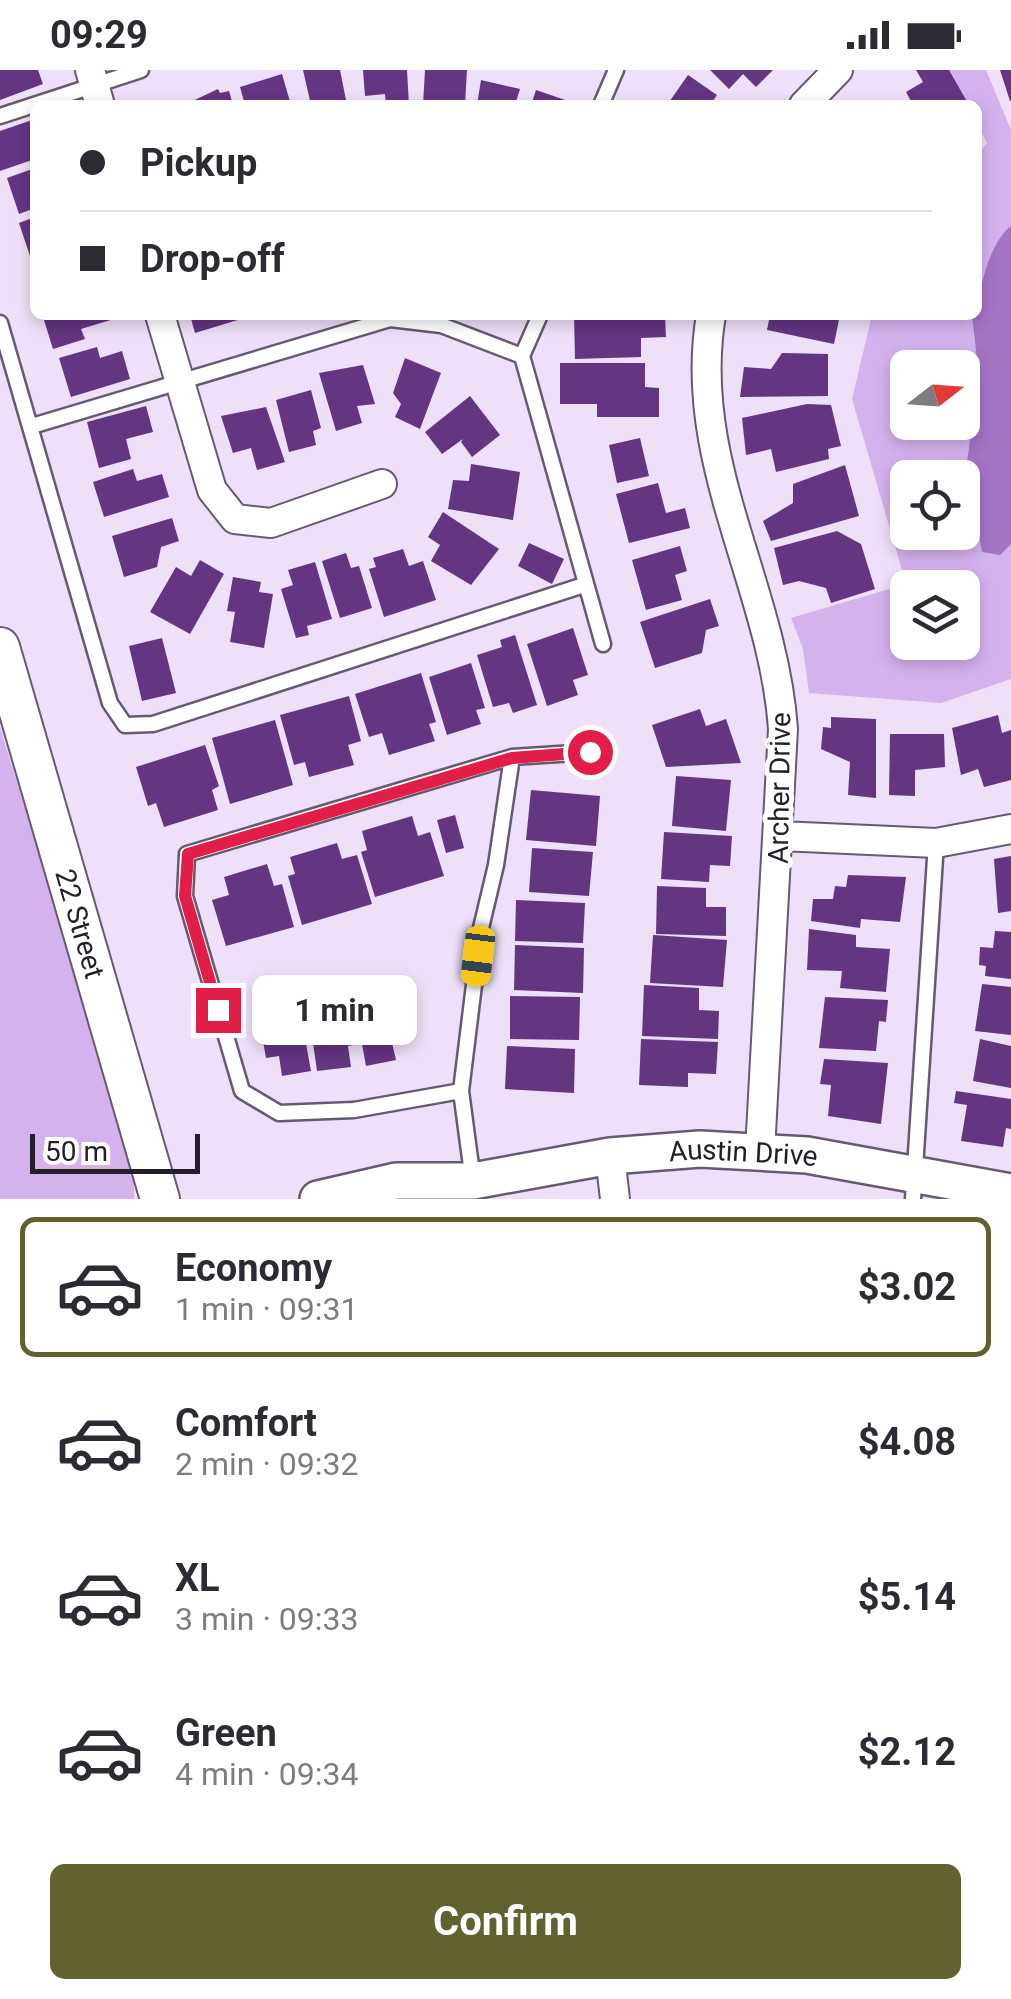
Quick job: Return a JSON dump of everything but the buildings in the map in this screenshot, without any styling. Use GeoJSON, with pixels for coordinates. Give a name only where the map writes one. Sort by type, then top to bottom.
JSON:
{"type":"FeatureCollection","features":[{"type":"Feature","properties":{"kind":"main road","name":"22 Street"},"geometry":{"type":"LineString","coordinates":[[0,646],[160,1199]]}},
{"type":"Feature","properties":{"kind":"street"},"geometry":{"type":"LineString","coordinates":[[809,100],[838,70]]}},
{"type":"Feature","properties":{"kind":"street"},"geometry":{"type":"LineString","coordinates":[[162,320],[212,490],[235,520],[271,523],[382,484]]}},
{"type":"Feature","properties":{"kind":"street","name":"Archer Drive"},"geometry":{"type":"LineString","coordinates":[[711,320],[706,375],[712,452],[780,699],[780,836],[760,1151]]}},
{"type":"Feature","properties":{"kind":"street"},"geometry":{"type":"LineString","coordinates":[[780,836],[936,843],[1011,829]]}},
{"type":"Feature","properties":{"kind":"street","name":"Austin Drive"},"geometry":{"type":"LineString","coordinates":[[318,1199],[396,1181],[472,1181],[610,1156],[700,1149],[760,1151],[914,1186],[1011,1192]]}},
{"type":"Feature","properties":{"kind":"street"},"geometry":{"type":"LineString","coordinates":[[610,1156],[614,1199]]}},
{"type":"Feature","properties":{"kind":"street","name":"Austin Drive"},"geometry":{"type":"LineString","coordinates":[[441,1199],[472,1181]]}},
{"type":"Feature","properties":{"kind":"lane"},"geometry":{"type":"LineString","coordinates":[[51,100],[141,70]]}},
{"type":"Feature","properties":{"kind":"lane"},"geometry":{"type":"LineString","coordinates":[[603,100],[616,70]]}},
{"type":"Feature","properties":{"kind":"lane"},"geometry":{"type":"LineString","coordinates":[[0,116],[30,107]]}},
{"type":"Feature","properties":{"kind":"lane"},"geometry":{"type":"LineString","coordinates":[[32,426],[390,320],[441,325],[522,356]]}},
{"type":"Feature","properties":{"kind":"lane"},"geometry":{"type":"LineString","coordinates":[[538,320],[522,356],[603,644]]}},
{"type":"Feature","properties":{"kind":"lane"},"geometry":{"type":"LineString","coordinates":[[0,323],[110,704],[125,725],[153,724],[584,585]]}},
{"type":"Feature","properties":{"kind":"lane"},"geometry":{"type":"LineString","coordinates":[[461,1090],[354,1110],[279,1113],[242,1092],[185,896],[188,854],[512,758],[590,752]]}},
{"type":"Feature","properties":{"kind":"lane"},"geometry":{"type":"LineString","coordinates":[[472,1181],[461,1090],[481,928],[496,865],[512,758]]}},
{"type":"Feature","properties":{"kind":"lane"},"geometry":{"type":"LineString","coordinates":[[914,1186],[936,843]]}},
{"type":"Feature","properties":{"kind":"shaded area"},"geometry":{"type":"Polygon","coordinates":[[[949,70],[986,70],[1011,130],[1011,679],[941,703],[809,693],[803,649],[791,618],[890,589],[890,660],[980,660],[980,570],[902,570],[896,550],[980,550],[980,460],[890,460],[890,529],[852,399],[871,320],[982,320],[982,149],[987,143],[982,133],[982,100],[964,100],[949,70]]]}},
{"type":"Feature","properties":{"kind":"shaded area"},"geometry":{"type":"Polygon","coordinates":[[[1011,226],[1011,544],[1000,555],[982,552],[980,460],[967,460],[970,440],[980,440],[980,350],[976,350],[973,320],[982,320],[982,284],[997,243],[1011,226]]]}},
{"type":"Feature","properties":{"kind":"shaded area"},"geometry":{"type":"Polygon","coordinates":[[[0,728],[134,1158],[134,1199],[0,1199],[0,728]]]}},
{"type":"Feature","properties":{"kind":"route"},"geometry":{"type":"LineString","coordinates":[[218,1010],[185,896],[188,854],[512,758],[590,752]]}}]}
